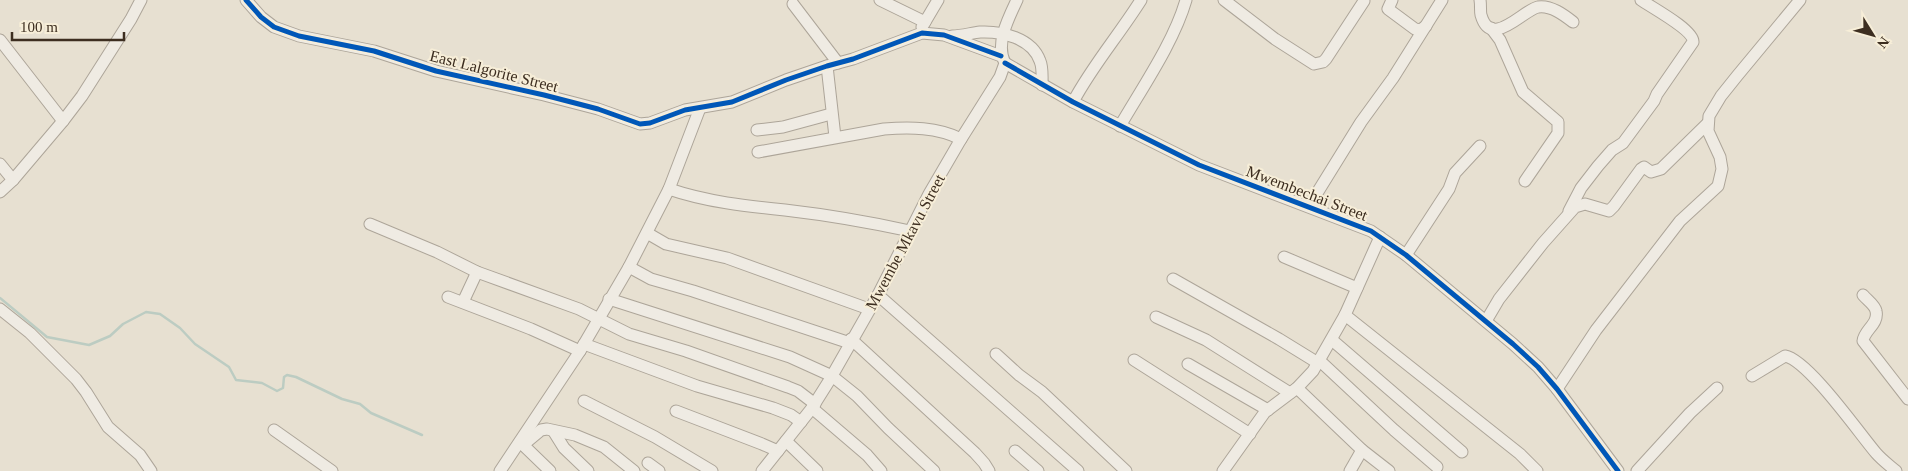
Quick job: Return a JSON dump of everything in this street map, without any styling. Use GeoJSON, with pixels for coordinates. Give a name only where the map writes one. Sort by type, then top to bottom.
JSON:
{"type":"FeatureCollection","features":[{"type":"Feature","properties":{"kind":"street"},"geometry":{"type":"LineString","coordinates":[[0,192],[13,180],[82,96],[131,20],[141,0]]}},
{"type":"Feature","properties":{"kind":"street","name":"East Lalgorite Street"},"geometry":{"type":"LineString","coordinates":[[246,0],[261,17],[274,27],[299,36],[374,51],[436,71],[544,95],[598,110],[634,123],[650,123],[685,110],[738,100],[786,80],[832,64],[853,59],[918,35],[931,33],[949,37],[1003,60]]}},
{"type":"Feature","properties":{"kind":"street"},"geometry":{"type":"LineString","coordinates":[[880,0],[925,22]]}},
{"type":"Feature","properties":{"kind":"street"},"geometry":{"type":"LineString","coordinates":[[918,35],[938,0]]}},
{"type":"Feature","properties":{"kind":"street","name":"Mwembe Mkavu Street"},"geometry":{"type":"LineString","coordinates":[[762,471],[813,406],[832,376],[878,295],[910,231],[961,139],[1000,77],[1003,60],[1001,46],[1017,0]]}},
{"type":"Feature","properties":{"kind":"street"},"geometry":{"type":"LineString","coordinates":[[1073,102],[1089,74],[1141,0]]}},
{"type":"Feature","properties":{"kind":"street"},"geometry":{"type":"LineString","coordinates":[[1120,126],[1182,14],[1186,0]]}},
{"type":"Feature","properties":{"kind":"street"},"geometry":{"type":"LineString","coordinates":[[1224,0],[1275,39],[1314,64],[1323,62],[1326,59],[1364,1]]}},
{"type":"Feature","properties":{"kind":"street"},"geometry":{"type":"LineString","coordinates":[[1392,0],[1388,9],[1392,13],[1415,30],[1420,30],[1426,26]]}},
{"type":"Feature","properties":{"kind":"street"},"geometry":{"type":"LineString","coordinates":[[1309,206],[1361,122],[1393,78],[1442,0]]}},
{"type":"Feature","properties":{"kind":"street"},"geometry":{"type":"LineString","coordinates":[[1480,0],[1481,15],[1500,40],[1523,92],[1558,122],[1558,133],[1525,181]]}},
{"type":"Feature","properties":{"kind":"street"},"geometry":{"type":"LineString","coordinates":[[1569,215],[1581,188],[1607,155],[1623,143],[1641,116],[1654,101],[1693,42],[1691,35],[1665,15],[1640,0]]}},
{"type":"Feature","properties":{"kind":"street"},"geometry":{"type":"LineString","coordinates":[[1557,389],[1596,330],[1639,273],[1672,234],[1680,221],[1718,186],[1722,169],[1720,156],[1710,136],[1709,116],[1721,96],[1800,0]]}},
{"type":"Feature","properties":{"kind":"street"},"geometry":{"type":"LineString","coordinates":[[793,4],[832,64],[831,114],[835,137]]}},
{"type":"Feature","properties":{"kind":"street"},"geometry":{"type":"LineString","coordinates":[[1491,28],[1499,30],[1538,7],[1556,11],[1573,22]]}},
{"type":"Feature","properties":{"kind":"street"},"geometry":{"type":"LineString","coordinates":[[949,37],[978,32],[1004,33],[1034,50],[1041,62],[1042,85]]}},
{"type":"Feature","properties":{"kind":"street"},"geometry":{"type":"LineString","coordinates":[[0,40],[63,121]]}},
{"type":"Feature","properties":{"kind":"street","name":"Mwembechai Street"},"geometry":{"type":"LineString","coordinates":[[1003,60],[1073,102],[1199,165],[1366,228],[1380,237],[1406,255],[1528,358],[1557,389],[1618,471]]}},
{"type":"Feature","properties":{"kind":"street"},"geometry":{"type":"LineString","coordinates":[[500,471],[521,444],[629,268],[669,189],[700,108]]}},
{"type":"Feature","properties":{"kind":"street"},"geometry":{"type":"LineString","coordinates":[[757,130],[784,127],[831,114]]}},
{"type":"Feature","properties":{"kind":"street"},"geometry":{"type":"LineString","coordinates":[[1486,321],[1499,300],[1543,243],[1575,208],[1585,204],[1609,210],[1614,206],[1641,168],[1651,172],[1660,169],[1708,124]]}},
{"type":"Feature","properties":{"kind":"street"},"geometry":{"type":"LineString","coordinates":[[758,152],[884,129],[936,130],[948,132],[961,139]]}},
{"type":"Feature","properties":{"kind":"street"},"geometry":{"type":"LineString","coordinates":[[1406,255],[1449,189],[1455,172],[1480,146]]}},
{"type":"Feature","properties":{"kind":"street"},"geometry":{"type":"LineString","coordinates":[[0,164],[13,180]]}},
{"type":"Feature","properties":{"kind":"street"},"geometry":{"type":"LineString","coordinates":[[669,189],[688,196],[722,202],[850,218],[910,231]]}},
{"type":"Feature","properties":{"kind":"street"},"geometry":{"type":"LineString","coordinates":[[370,224],[437,252],[477,272],[579,309],[597,320],[629,334],[686,351],[798,391],[867,455],[881,471]]}},
{"type":"Feature","properties":{"kind":"street"},"geometry":{"type":"LineString","coordinates":[[648,233],[666,244],[727,258],[869,309]]}},
{"type":"Feature","properties":{"kind":"street"},"geometry":{"type":"LineString","coordinates":[[1223,471],[1268,410],[1294,390],[1319,362],[1345,315],[1380,237]]}},
{"type":"Feature","properties":{"kind":"street"},"geometry":{"type":"LineString","coordinates":[[1284,257],[1357,288]]}},
{"type":"Feature","properties":{"kind":"street"},"geometry":{"type":"LineString","coordinates":[[629,268],[651,279],[851,341],[975,453],[989,471]]}},
{"type":"Feature","properties":{"kind":"street"},"geometry":{"type":"LineString","coordinates":[[463,302],[477,272]]}},
{"type":"Feature","properties":{"kind":"street"},"geometry":{"type":"LineString","coordinates":[[1173,279],[1319,362],[1438,468]]}},
{"type":"Feature","properties":{"kind":"street"},"geometry":{"type":"LineString","coordinates":[[878,295],[1078,471]]}},
{"type":"Feature","properties":{"kind":"street"},"geometry":{"type":"LineString","coordinates":[[1864,295],[1875,309],[1876,314],[1874,323],[1864,337],[1864,341],[1908,400]]}},
{"type":"Feature","properties":{"kind":"street"},"geometry":{"type":"LineString","coordinates":[[448,297],[582,347],[698,386],[773,408],[791,415],[801,422]]}},
{"type":"Feature","properties":{"kind":"street"},"geometry":{"type":"LineString","coordinates":[[609,299],[790,357],[832,376],[852,390],[888,428],[934,471]]}},
{"type":"Feature","properties":{"kind":"street"},"geometry":{"type":"LineString","coordinates":[[0,309],[30,333],[76,379],[108,427],[140,455],[151,471]]}},
{"type":"Feature","properties":{"kind":"street"},"geometry":{"type":"LineString","coordinates":[[1345,315],[1520,454],[1537,471]]}},
{"type":"Feature","properties":{"kind":"street"},"geometry":{"type":"LineString","coordinates":[[1156,317],[1206,340],[1294,390],[1362,450],[1389,471]]}},
{"type":"Feature","properties":{"kind":"street"},"geometry":{"type":"LineString","coordinates":[[1332,340],[1462,452]]}},
{"type":"Feature","properties":{"kind":"street"},"geometry":{"type":"LineString","coordinates":[[996,354],[1054,403],[1126,471]]}},
{"type":"Feature","properties":{"kind":"street"},"geometry":{"type":"LineString","coordinates":[[1752,376],[1785,356],[1797,360],[1814,377],[1877,454],[1896,471]]}},
{"type":"Feature","properties":{"kind":"street"},"geometry":{"type":"LineString","coordinates":[[1134,360],[1250,434]]}},
{"type":"Feature","properties":{"kind":"street"},"geometry":{"type":"LineString","coordinates":[[1188,364],[1268,410]]}},
{"type":"Feature","properties":{"kind":"street"},"geometry":{"type":"LineString","coordinates":[[1637,471],[1690,413],[1717,388]]}},
{"type":"Feature","properties":{"kind":"street"},"geometry":{"type":"LineString","coordinates":[[584,401],[655,437],[712,471]]}},
{"type":"Feature","properties":{"kind":"street"},"geometry":{"type":"LineString","coordinates":[[676,411],[778,451]]}},
{"type":"Feature","properties":{"kind":"street"},"geometry":{"type":"LineString","coordinates":[[274,430],[332,471]]}},
{"type":"Feature","properties":{"kind":"street"},"geometry":{"type":"LineString","coordinates":[[521,444],[541,430],[589,440],[604,447],[634,471]]}},
{"type":"Feature","properties":{"kind":"street"},"geometry":{"type":"LineString","coordinates":[[554,432],[564,448],[588,471]]}},
{"type":"Feature","properties":{"kind":"street"},"geometry":{"type":"LineString","coordinates":[[786,441],[817,471]]}},
{"type":"Feature","properties":{"kind":"street"},"geometry":{"type":"LineString","coordinates":[[521,444],[550,471]]}},
{"type":"Feature","properties":{"kind":"street"},"geometry":{"type":"LineString","coordinates":[[1350,471],[1362,450]]}},
{"type":"Feature","properties":{"kind":"street"},"geometry":{"type":"LineString","coordinates":[[1015,451],[1038,471]]}},
{"type":"Feature","properties":{"kind":"street"},"geometry":{"type":"LineString","coordinates":[[648,463],[659,471]]}},
{"type":"Feature","properties":{"kind":"waterway"},"geometry":{"type":"LineString","coordinates":[[0,298],[47,337],[89,345],[110,336],[123,324],[146,312],[160,314],[180,328],[195,344],[229,367],[236,380],[262,383],[277,391],[283,388],[284,377],[287,375],[296,377],[342,399],[360,404],[371,413],[422,435]]}},
{"type":"Feature","properties":{"kind":"cycle path"},"geometry":{"type":"LineString","coordinates":[[246,0],[261,17],[274,27],[299,36],[374,51],[436,71],[598,109],[640,124],[650,123],[685,110],[732,102],[786,80],[853,59],[922,33],[944,35],[1001,56]]}},
{"type":"Feature","properties":{"kind":"cycle path"},"geometry":{"type":"LineString","coordinates":[[1005,63],[1073,102],[1199,165],[1371,231],[1406,255],[1538,367],[1557,389],[1618,471]]}}]}
